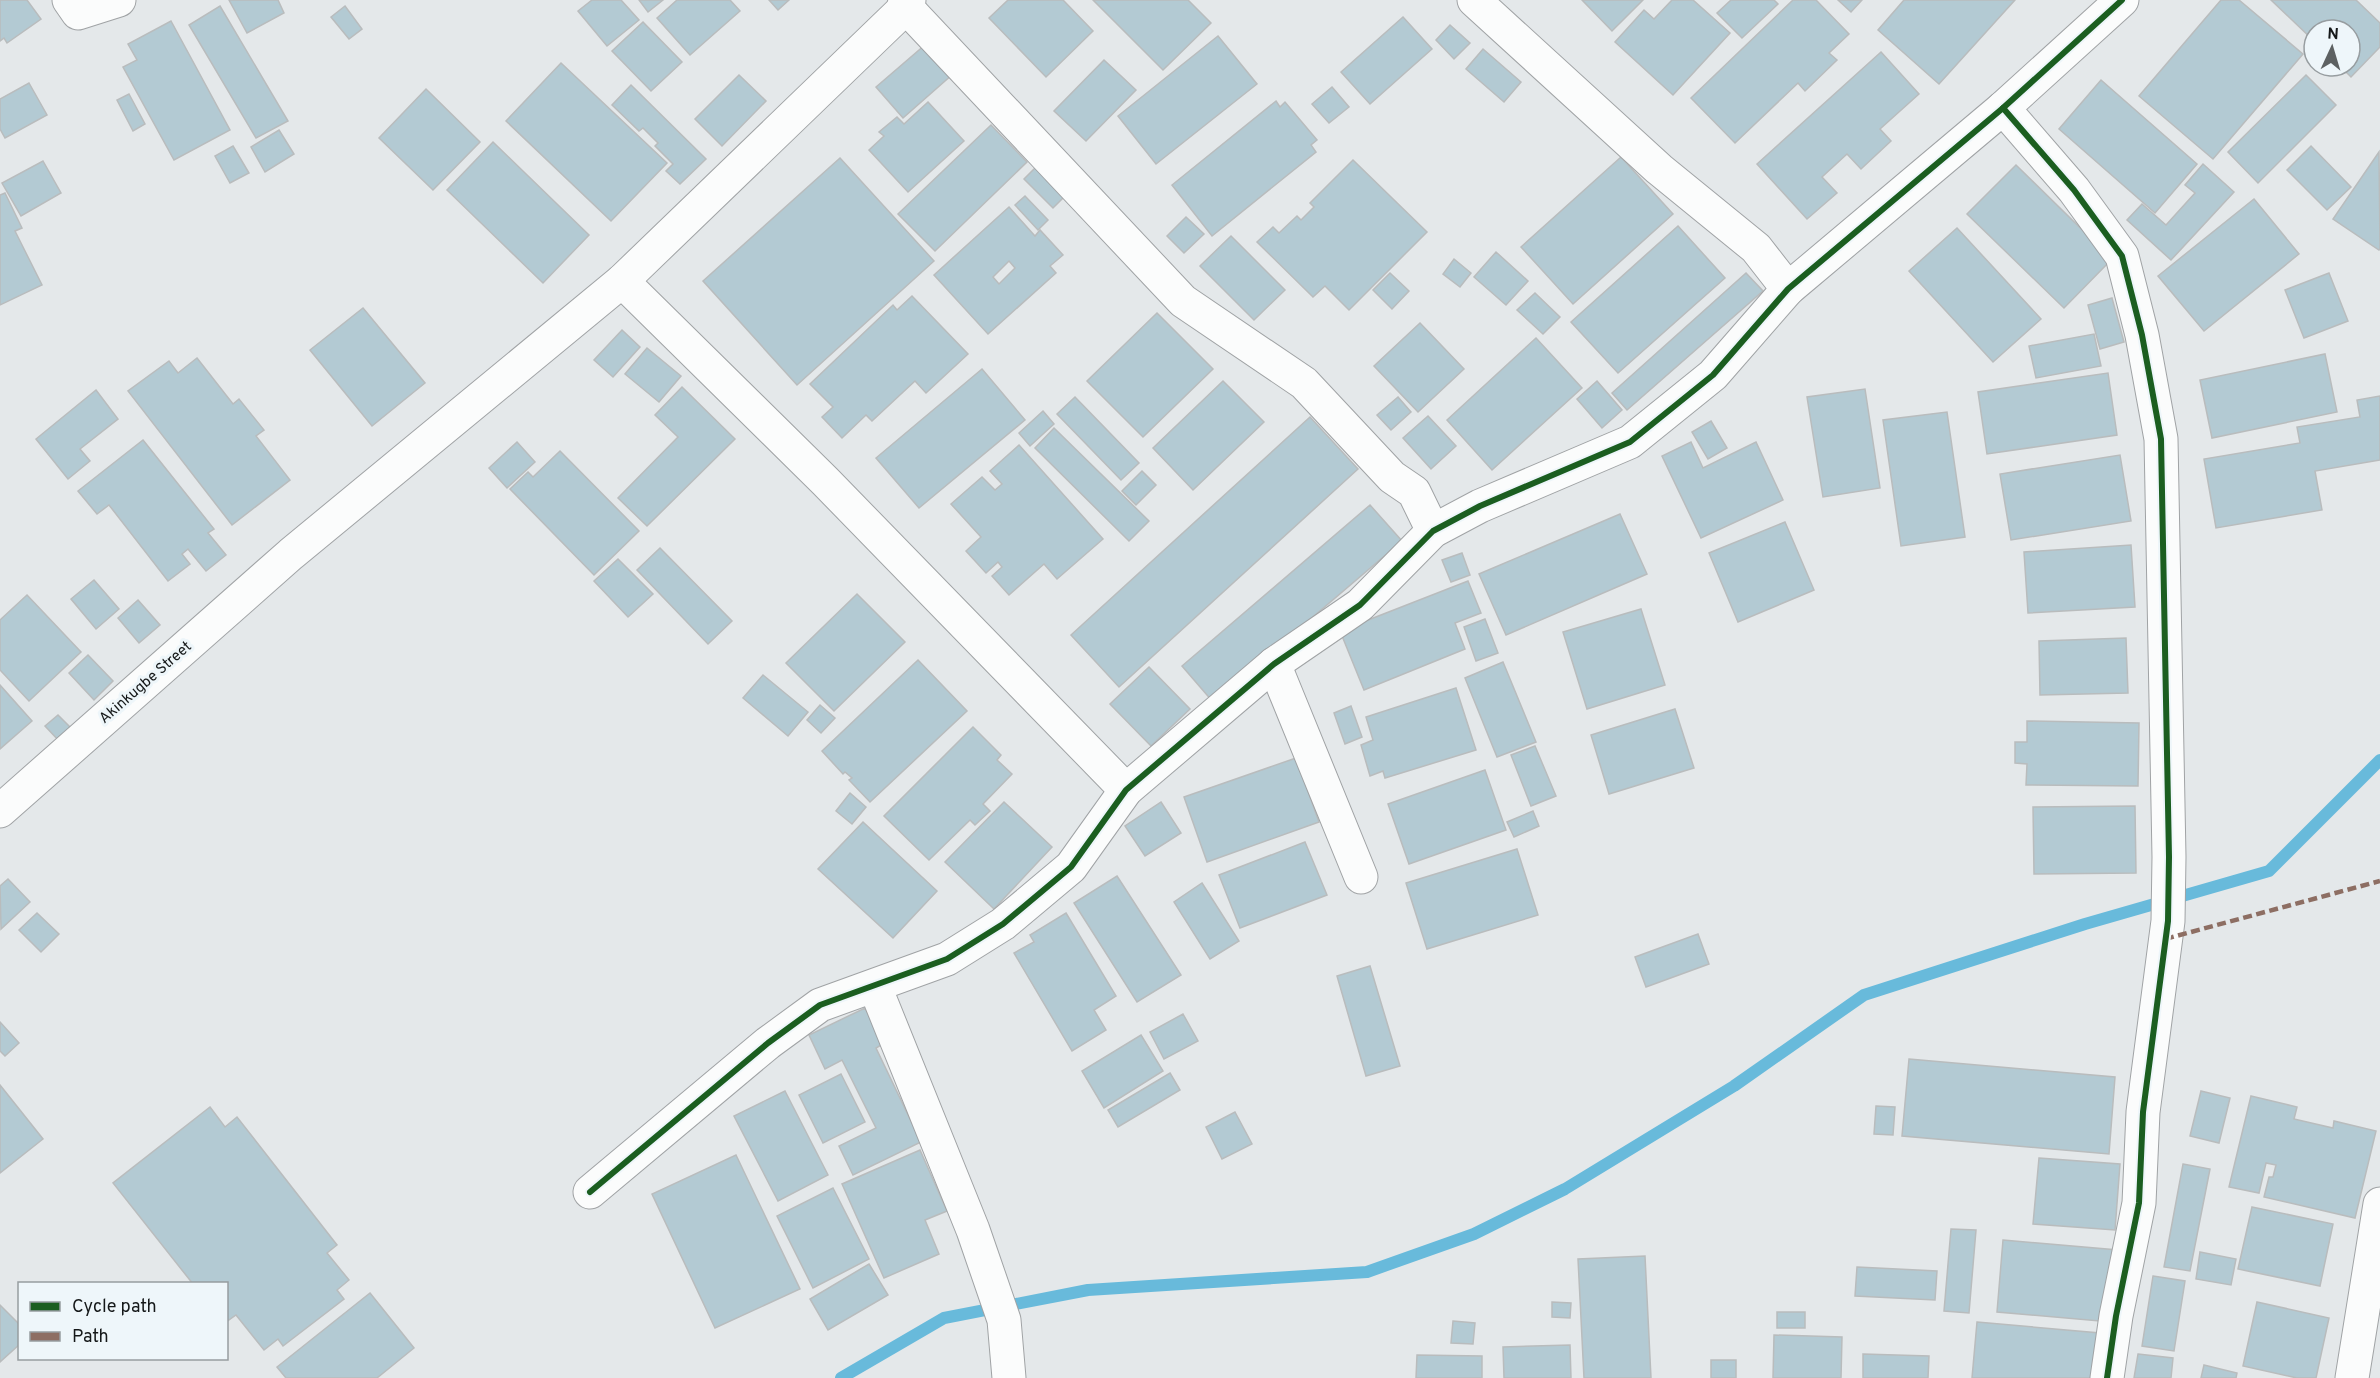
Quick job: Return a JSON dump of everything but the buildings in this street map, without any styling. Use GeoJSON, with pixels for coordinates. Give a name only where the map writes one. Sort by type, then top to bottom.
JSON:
{"type":"FeatureCollection","features":[{"type":"Feature","properties":{"kind":"street"},"geometry":{"type":"LineString","coordinates":[[69,0],[78,13],[119,0]]}},
{"type":"Feature","properties":{"kind":"street"},"geometry":{"type":"LineString","coordinates":[[1474,0],[1659,169],[1756,248],[1788,289]]}},
{"type":"Feature","properties":{"kind":"street"},"geometry":{"type":"LineString","coordinates":[[590,1192],[768,1043],[820,1005],[875,987],[947,959],[1003,924],[1071,867],[1126,790],[1274,664],[1360,605],[1433,531],[1480,506],[1630,442],[1713,375],[1788,289],[2003,108],[2122,0]]}},
{"type":"Feature","properties":{"kind":"street"},"geometry":{"type":"LineString","coordinates":[[906,2],[1183,301],[1304,383],[1392,477],[1414,492],[1433,531]]}},
{"type":"Feature","properties":{"kind":"street","name":"Akinkugbe Street"},"geometry":{"type":"LineString","coordinates":[[0,811],[291,554],[622,281],[901,12],[906,2]]}},
{"type":"Feature","properties":{"kind":"street"},"geometry":{"type":"LineString","coordinates":[[2003,108],[2074,190],[2122,256],[2142,335],[2161,439],[2169,857],[2168,921],[2143,1112],[2139,1203],[2116,1316],[2107,1378]]}},
{"type":"Feature","properties":{"kind":"street"},"geometry":{"type":"LineString","coordinates":[[622,281],[825,481],[1126,790]]}},
{"type":"Feature","properties":{"kind":"street"},"geometry":{"type":"LineString","coordinates":[[1274,664],[1361,877]]}},
{"type":"Feature","properties":{"kind":"street"},"geometry":{"type":"LineString","coordinates":[[875,987],[973,1230],[1004,1320],[1009,1378]]}},
{"type":"Feature","properties":{"kind":"street"},"geometry":{"type":"LineString","coordinates":[[2352,1378],[2380,1204]]}},
{"type":"Feature","properties":{"kind":"waterway"},"geometry":{"type":"LineString","coordinates":[[841,1378],[944,1318],[1088,1290],[1367,1272],[1474,1234],[1565,1189],[1734,1086],[1864,995],[2085,924],[2269,871],[2380,760]]}},
{"type":"Feature","properties":{"kind":"marked path"},"geometry":{"type":"LineString","coordinates":[[2165,939],[2380,881]]}},
{"type":"Feature","properties":{"kind":"cycle path"},"geometry":{"type":"LineString","coordinates":[[590,1192],[768,1043],[820,1005],[947,959],[1003,924],[1071,867],[1126,790],[1274,664],[1360,605],[1433,531],[1480,506],[1630,442],[1713,375],[1788,289],[2003,108],[2122,0]]}},
{"type":"Feature","properties":{"kind":"cycle path"},"geometry":{"type":"LineString","coordinates":[[2003,108],[2074,190],[2122,256],[2142,335],[2161,439],[2169,857],[2168,921],[2143,1112],[2139,1203],[2116,1316],[2107,1378]]}}]}
